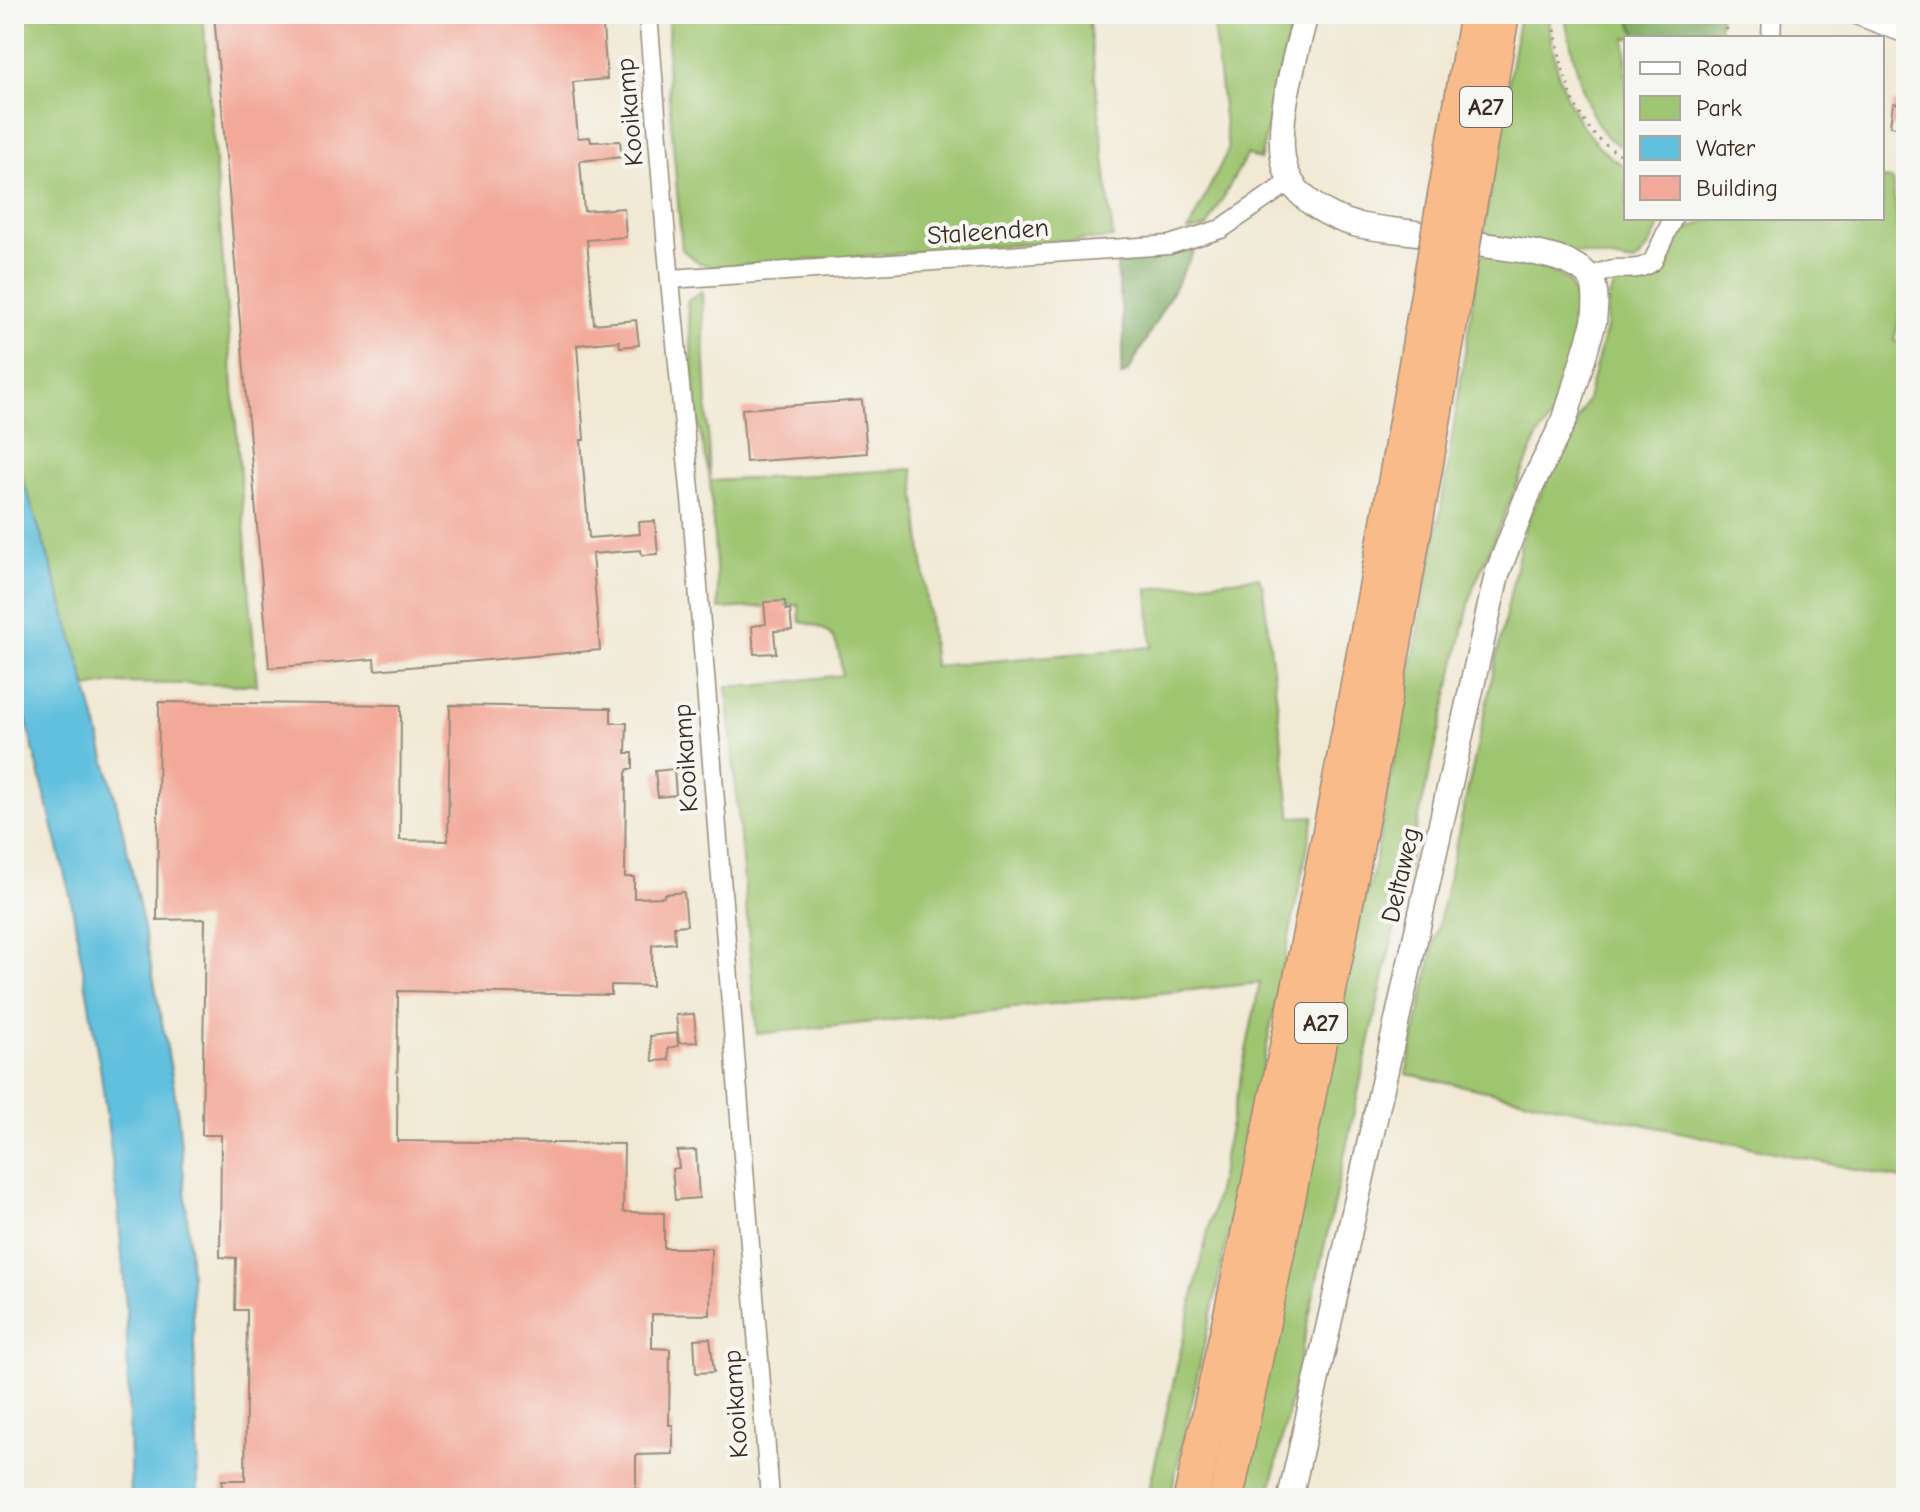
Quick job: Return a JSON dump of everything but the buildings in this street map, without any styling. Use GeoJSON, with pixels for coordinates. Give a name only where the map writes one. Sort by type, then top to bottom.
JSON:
{"type":"FeatureCollection","features":[{"type":"Feature","properties":{"kind":"highway","name":"A27"},"geometry":{"type":"LineString","coordinates":[[1226,1498],[1271,1287],[1412,547],[1444,279],[1457,199],[1477,14]]}},
{"type":"Feature","properties":{"kind":"highway","name":"A27"},"geometry":{"type":"LineString","coordinates":[[1457,199],[1502,14]]}},
{"type":"Feature","properties":{"kind":"highway","name":"A27"},"geometry":{"type":"LineString","coordinates":[[1191,1498],[1239,1284],[1383,557],[1444,279]]}},
{"type":"Feature","properties":{"kind":"street","name":"Kooikamp"},"geometry":{"type":"LineString","coordinates":[[648,14],[692,510],[770,1498]]}},
{"type":"Feature","properties":{"kind":"street"},"geometry":{"type":"LineString","coordinates":[[1306,14],[1286,96],[1282,143],[1287,173],[1304,197],[1333,217],[1356,225],[1416,233]]}},
{"type":"Feature","properties":{"kind":"street"},"geometry":{"type":"LineString","coordinates":[[1771,36],[1772,14]]}},
{"type":"Feature","properties":{"kind":"street"},"geometry":{"type":"LineString","coordinates":[[1853,14],[1906,34]]}},
{"type":"Feature","properties":{"kind":"street","name":"Staleenden"},"geometry":{"type":"LineString","coordinates":[[670,279],[1169,245],[1221,229],[1292,180]]}},
{"type":"Feature","properties":{"kind":"street"},"geometry":{"type":"LineString","coordinates":[[1478,244],[1565,260],[1590,277],[1612,269],[1648,265],[1653,261],[1672,220]]}},
{"type":"Feature","properties":{"kind":"street","name":"Deltaweg"},"geometry":{"type":"LineString","coordinates":[[1290,1498],[1497,574],[1530,489],[1565,419],[1583,363],[1596,306],[1590,277]]}},
{"type":"Feature","properties":{"kind":"path"},"geometry":{"type":"LineString","coordinates":[[1553,14],[1559,49],[1576,106],[1602,142],[1624,155]]}},
{"type":"Feature","properties":{"kind":"path"},"geometry":{"type":"LineString","coordinates":[[1725,36],[1729,14]]}},
{"type":"Feature","properties":{"kind":"green space"},"geometry":{"type":"Polygon","coordinates":[[[14,14],[203,14],[257,685],[113,683],[87,688],[14,453],[14,14]]]}},
{"type":"Feature","properties":{"kind":"green space"},"geometry":{"type":"Polygon","coordinates":[[[669,14],[1088,14],[1113,238],[713,267],[700,263],[682,250],[667,72],[669,14]]]}},
{"type":"Feature","properties":{"kind":"green space"},"geometry":{"type":"Polygon","coordinates":[[[1212,14],[1294,14],[1260,160],[1247,154],[1207,227],[1188,231],[1228,150],[1212,14]]]}},
{"type":"Feature","properties":{"kind":"green space"},"geometry":{"type":"Polygon","coordinates":[[[1520,14],[1547,14],[1557,68],[1567,100],[1585,130],[1604,151],[1624,165],[1624,220],[1663,220],[1647,248],[1634,263],[1483,236],[1520,14]]]}},
{"type":"Feature","properties":{"kind":"green space"},"geometry":{"type":"Polygon","coordinates":[[[1564,14],[1627,14],[1638,36],[1624,36],[1624,147],[1612,141],[1600,128],[1577,69],[1564,14]]]}},
{"type":"Feature","properties":{"kind":"green space"},"geometry":{"type":"Polygon","coordinates":[[[1627,14],[1721,14],[1718,36],[1638,36],[1627,14]]]}},
{"type":"Feature","properties":{"kind":"green space"},"geometry":{"type":"Polygon","coordinates":[[[1884,178],[1892,180],[1906,291],[1894,341],[1906,344],[1906,1180],[1406,1074],[1525,526],[1587,400],[1606,328],[1608,299],[1621,274],[1647,278],[1658,272],[1675,235],[1709,220],[1884,220],[1884,178]]]}},
{"type":"Feature","properties":{"kind":"green space"},"geometry":{"type":"Polygon","coordinates":[[[1196,248],[1129,371],[1121,376],[1124,333],[1116,259],[1196,248]]]}},
{"type":"Feature","properties":{"kind":"green space"},"geometry":{"type":"Polygon","coordinates":[[[1480,254],[1544,267],[1568,281],[1577,301],[1580,333],[1554,414],[1537,438],[1473,588],[1415,834],[1269,1498],[1233,1498],[1355,927],[1372,877],[1441,509],[1480,254]]]}},
{"type":"Feature","properties":{"kind":"green space"},"geometry":{"type":"Polygon","coordinates":[[[702,291],[710,481],[698,421],[687,301],[702,291]]]}},
{"type":"Feature","properties":{"kind":"green space"},"geometry":{"type":"Polygon","coordinates":[[[913,469],[934,666],[1152,647],[1148,589],[1259,577],[1263,588],[1291,817],[1314,816],[1215,1297],[1170,1498],[1147,1498],[1215,1201],[1260,983],[757,1034],[727,686],[754,686],[842,675],[833,638],[821,628],[800,622],[799,605],[719,609],[710,481],[913,469]]]}},
{"type":"Feature","properties":{"kind":"water"},"geometry":{"type":"Polygon","coordinates":[[[14,453],[57,584],[95,717],[142,918],[171,1068],[183,1164],[190,1259],[198,1498],[131,1498],[126,1306],[118,1206],[101,1073],[71,899],[14,672],[14,453]]]}}]}
